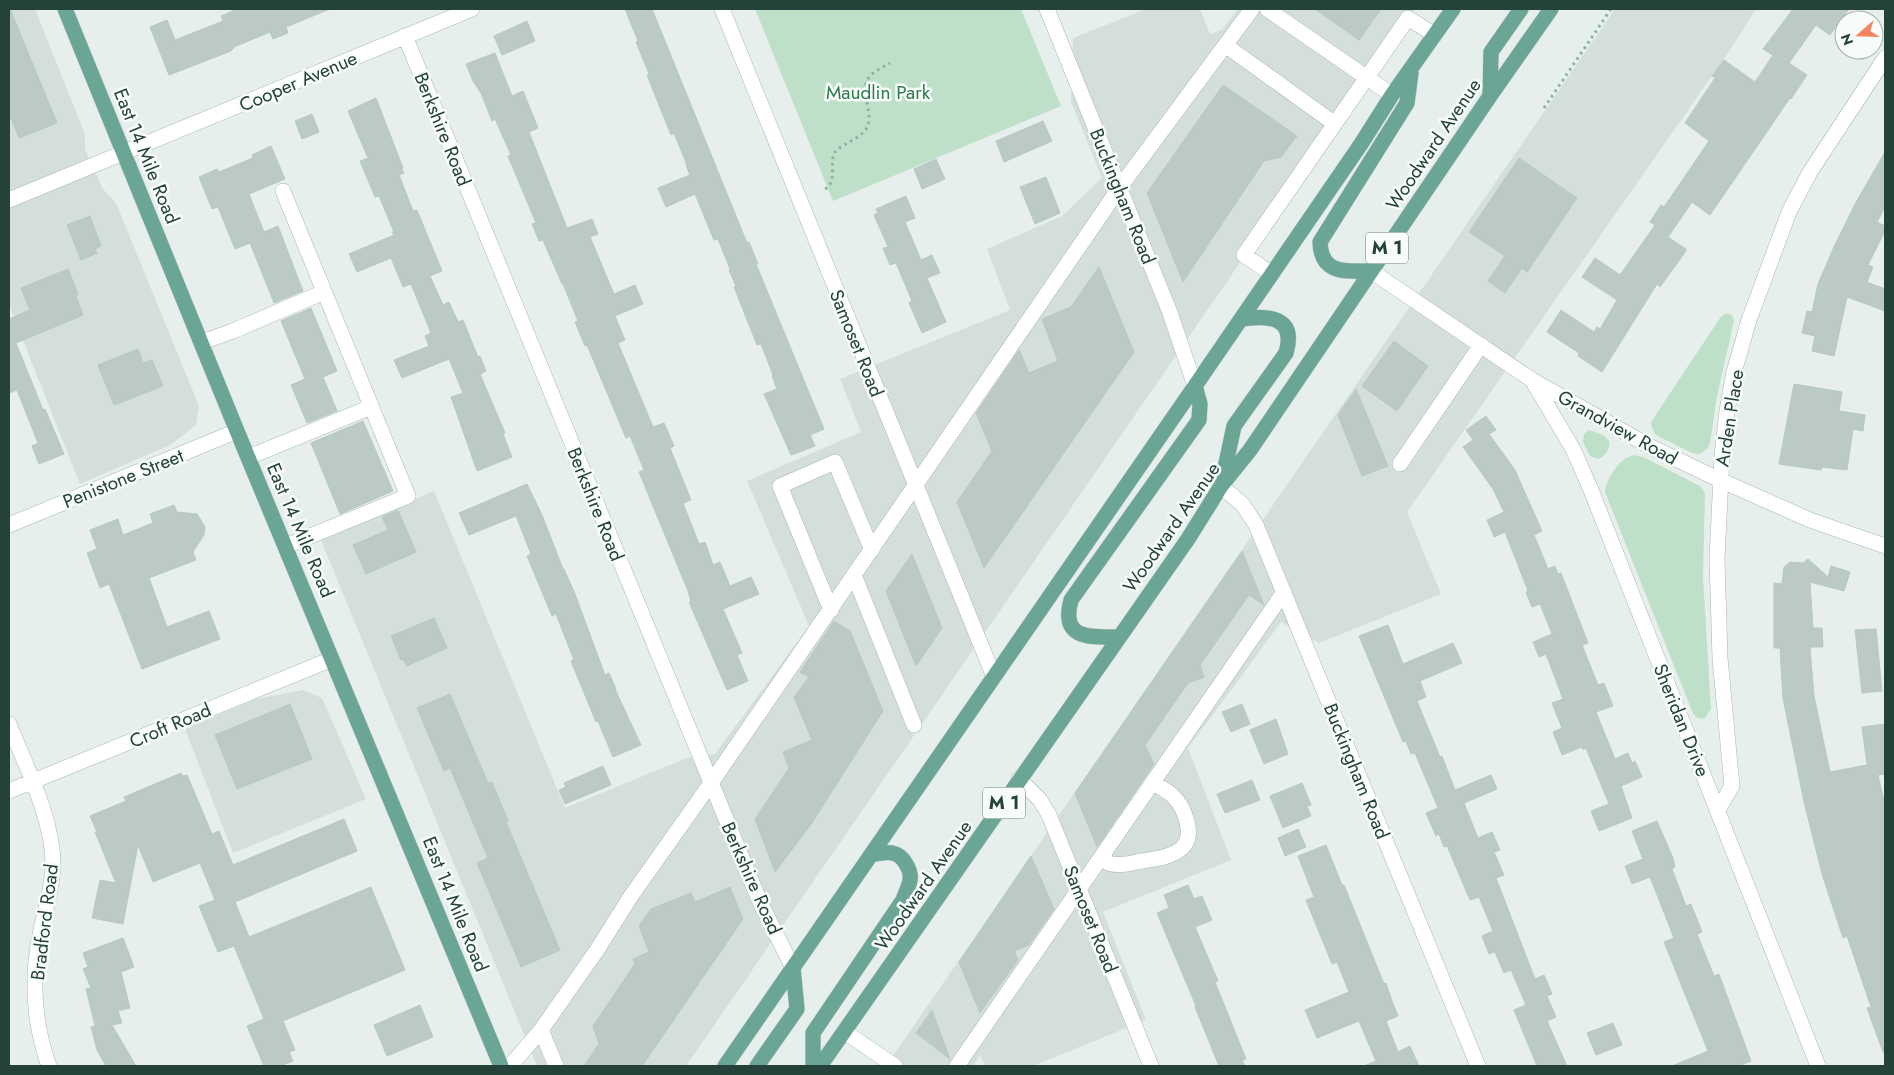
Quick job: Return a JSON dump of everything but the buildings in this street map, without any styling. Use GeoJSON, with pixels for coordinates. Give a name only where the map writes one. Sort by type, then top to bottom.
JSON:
{"type":"FeatureCollection","features":[{"type":"Feature","properties":{"kind":"main road","name":"East 14 Mile Road"},"geometry":{"type":"LineString","coordinates":[[65,9],[332,659],[502,1066]]}},
{"type":"Feature","properties":{"kind":"main road"},"geometry":{"type":"LineString","coordinates":[[725,1066],[1453,9]]}},
{"type":"Feature","properties":{"kind":"main road"},"geometry":{"type":"LineString","coordinates":[[1490,96],[1491,52],[1521,9]]}},
{"type":"Feature","properties":{"kind":"main road","name":"Woodward Avenue"},"geometry":{"type":"LineString","coordinates":[[820,1066],[1188,539],[1221,486],[1250,450],[1551,9]]}},
{"type":"Feature","properties":{"kind":"main road"},"geometry":{"type":"LineString","coordinates":[[1371,271],[1338,271],[1323,259],[1320,242],[1407,103],[1411,71]]}},
{"type":"Feature","properties":{"kind":"main road"},"geometry":{"type":"LineString","coordinates":[[1221,486],[1234,426],[1286,352],[1288,345],[1286,330],[1275,319],[1268,316],[1241,319]]}},
{"type":"Feature","properties":{"kind":"main road"},"geometry":{"type":"LineString","coordinates":[[1119,637],[1091,637],[1075,632],[1069,624],[1068,611],[1071,600],[1198,420],[1200,404],[1195,386]]}},
{"type":"Feature","properties":{"kind":"main road"},"geometry":{"type":"LineString","coordinates":[[812,1066],[813,1034],[903,900],[910,881],[909,870],[904,859],[896,853],[886,852],[871,855]]}},
{"type":"Feature","properties":{"kind":"main road"},"geometry":{"type":"LineString","coordinates":[[758,1066],[797,1009],[793,968]]}},
{"type":"Feature","properties":{"kind":"street","name":"Cooper Avenue"},"geometry":{"type":"LineString","coordinates":[[9,200],[472,9]]}},
{"type":"Feature","properties":{"kind":"street","name":"Samoset Road"},"geometry":{"type":"LineString","coordinates":[[722,9],[994,677]]}},
{"type":"Feature","properties":{"kind":"street","name":"Buckingham Road"},"geometry":{"type":"LineString","coordinates":[[1046,9],[1169,310],[1195,386]]}},
{"type":"Feature","properties":{"kind":"street"},"geometry":{"type":"LineString","coordinates":[[510,1066],[541,1030],[631,896],[872,550],[1120,187],[1252,9]]}},
{"type":"Feature","properties":{"kind":"street"},"geometry":{"type":"LineString","coordinates":[[1267,9],[1392,96]]}},
{"type":"Feature","properties":{"kind":"street"},"geometry":{"type":"LineString","coordinates":[[1272,274],[1244,255],[1408,18],[1435,35]]}},
{"type":"Feature","properties":{"kind":"street","name":"Berkshire Road"},"geometry":{"type":"LineString","coordinates":[[405,36],[760,902],[793,968]]}},
{"type":"Feature","properties":{"kind":"street"},"geometry":{"type":"LineString","coordinates":[[1225,45],[1335,124]]}},
{"type":"Feature","properties":{"kind":"street","name":"Arden Place"},"geometry":{"type":"LineString","coordinates":[[1718,810],[1732,786],[1717,604],[1720,480],[1727,411],[1734,372],[1768,264],[1790,212],[1810,172],[1885,58]]}},
{"type":"Feature","properties":{"kind":"street"},"geometry":{"type":"LineString","coordinates":[[283,191],[408,496],[286,546]]}},
{"type":"Feature","properties":{"kind":"street","name":"Grandview Road"},"geometry":{"type":"LineString","coordinates":[[1371,271],[1532,380],[1651,447],[1810,520],[1885,546]]}},
{"type":"Feature","properties":{"kind":"street"},"geometry":{"type":"LineString","coordinates":[[202,342],[233,331],[324,292]]}},
{"type":"Feature","properties":{"kind":"street"},"geometry":{"type":"LineString","coordinates":[[1400,464],[1480,345]]}},
{"type":"Feature","properties":{"kind":"street","name":"Sheridan Drive"},"geometry":{"type":"LineString","coordinates":[[1532,380],[1573,449],[1718,810],[1818,1066]]}},
{"type":"Feature","properties":{"kind":"street"},"geometry":{"type":"LineString","coordinates":[[249,458],[371,407]]}},
{"type":"Feature","properties":{"kind":"street","name":"Penistone Street"},"geometry":{"type":"LineString","coordinates":[[9,525],[238,431]]}},
{"type":"Feature","properties":{"kind":"street"},"geometry":{"type":"LineString","coordinates":[[830,610],[780,486],[835,462],[872,550]]}},
{"type":"Feature","properties":{"kind":"street","name":"Buckingham Road"},"geometry":{"type":"LineString","coordinates":[[1221,486],[1243,504],[1256,525],[1478,1066]]}},
{"type":"Feature","properties":{"kind":"street"},"geometry":{"type":"LineString","coordinates":[[854,575],[914,725]]}},
{"type":"Feature","properties":{"kind":"street"},"geometry":{"type":"LineString","coordinates":[[957,1066],[1284,592]]}},
{"type":"Feature","properties":{"kind":"street","name":"Croft Road"},"geometry":{"type":"LineString","coordinates":[[9,791],[332,659]]}},
{"type":"Feature","properties":{"kind":"street","name":"Bradford Road"},"geometry":{"type":"LineString","coordinates":[[9,724],[48,827],[53,866],[39,937],[35,995],[43,1050],[49,1066]]}},
{"type":"Feature","properties":{"kind":"street","name":"Samoset Road"},"geometry":{"type":"LineString","coordinates":[[1019,779],[1040,800],[1049,815],[1151,1066]]}},
{"type":"Feature","properties":{"kind":"street"},"geometry":{"type":"LineString","coordinates":[[1103,856],[1112,865],[1146,861],[1176,853],[1187,843],[1186,819],[1179,803],[1171,794],[1153,783]]}},
{"type":"Feature","properties":{"kind":"street"},"geometry":{"type":"LineString","coordinates":[[541,1030],[556,1066]]}},
{"type":"Feature","properties":{"kind":"street"},"geometry":{"type":"LineString","coordinates":[[845,1032],[895,1066]]}},
{"type":"Feature","properties":{"kind":"path"},"geometry":{"type":"LineString","coordinates":[[1544,108],[1611,9]]}},
{"type":"Feature","properties":{"kind":"path"},"geometry":{"type":"LineString","coordinates":[[825,189],[829,187],[831,182],[831,165],[834,153],[861,135],[868,123],[870,117],[866,88],[867,81],[871,74],[890,63]]}},
{"type":"Feature","properties":{"kind":"shaded area"},"geometry":{"type":"Polygon","coordinates":[[[9,9],[35,9],[85,134],[85,149],[103,189],[116,203],[199,406],[196,425],[170,445],[80,484],[9,305],[9,9]]]}},
{"type":"Feature","properties":{"kind":"shaded area"},"geometry":{"type":"Polygon","coordinates":[[[1146,9],[1200,9],[1210,34],[1222,30],[1238,9],[1415,9],[686,1066],[537,1066],[321,540],[434,491],[565,808],[687,758],[715,754],[809,626],[747,481],[861,432],[840,379],[1010,310],[987,249],[1062,216],[1102,178],[1071,102],[1073,38],[1146,9]]]}},
{"type":"Feature","properties":{"kind":"shaded area"},"geometry":{"type":"Polygon","coordinates":[[[1615,9],[1756,9],[1730,50],[1407,512],[1441,594],[1319,643],[1281,622],[1188,748],[1231,860],[1103,912],[1146,1020],[1033,1066],[985,1066],[980,1055],[973,1066],[886,1066],[1615,9]]]}},
{"type":"Feature","properties":{"kind":"shaded area"},"geometry":{"type":"Polygon","coordinates":[[[303,690],[322,698],[366,799],[233,853],[185,729],[256,699],[303,690]]]}},
{"type":"Feature","properties":{"kind":"green space","name":"Maudlin Park"},"geometry":{"type":"Polygon","coordinates":[[[755,9],[1021,9],[1061,106],[833,201],[755,9]]]}},
{"type":"Feature","properties":{"kind":"green space"},"geometry":{"type":"Polygon","coordinates":[[[1726,313],[1732,315],[1734,321],[1717,396],[1710,443],[1708,448],[1700,454],[1692,453],[1656,435],[1651,422],[1720,318],[1726,313]]]}},
{"type":"Feature","properties":{"kind":"green space"},"geometry":{"type":"Polygon","coordinates":[[[1589,430],[1603,435],[1609,441],[1607,452],[1598,459],[1590,456],[1583,442],[1584,434],[1589,430]]]}},
{"type":"Feature","properties":{"kind":"green space"},"geometry":{"type":"Polygon","coordinates":[[[1634,455],[1643,457],[1700,486],[1705,493],[1703,577],[1711,709],[1705,718],[1697,718],[1692,711],[1605,492],[1608,481],[1615,469],[1623,460],[1634,455]]]}}]}
